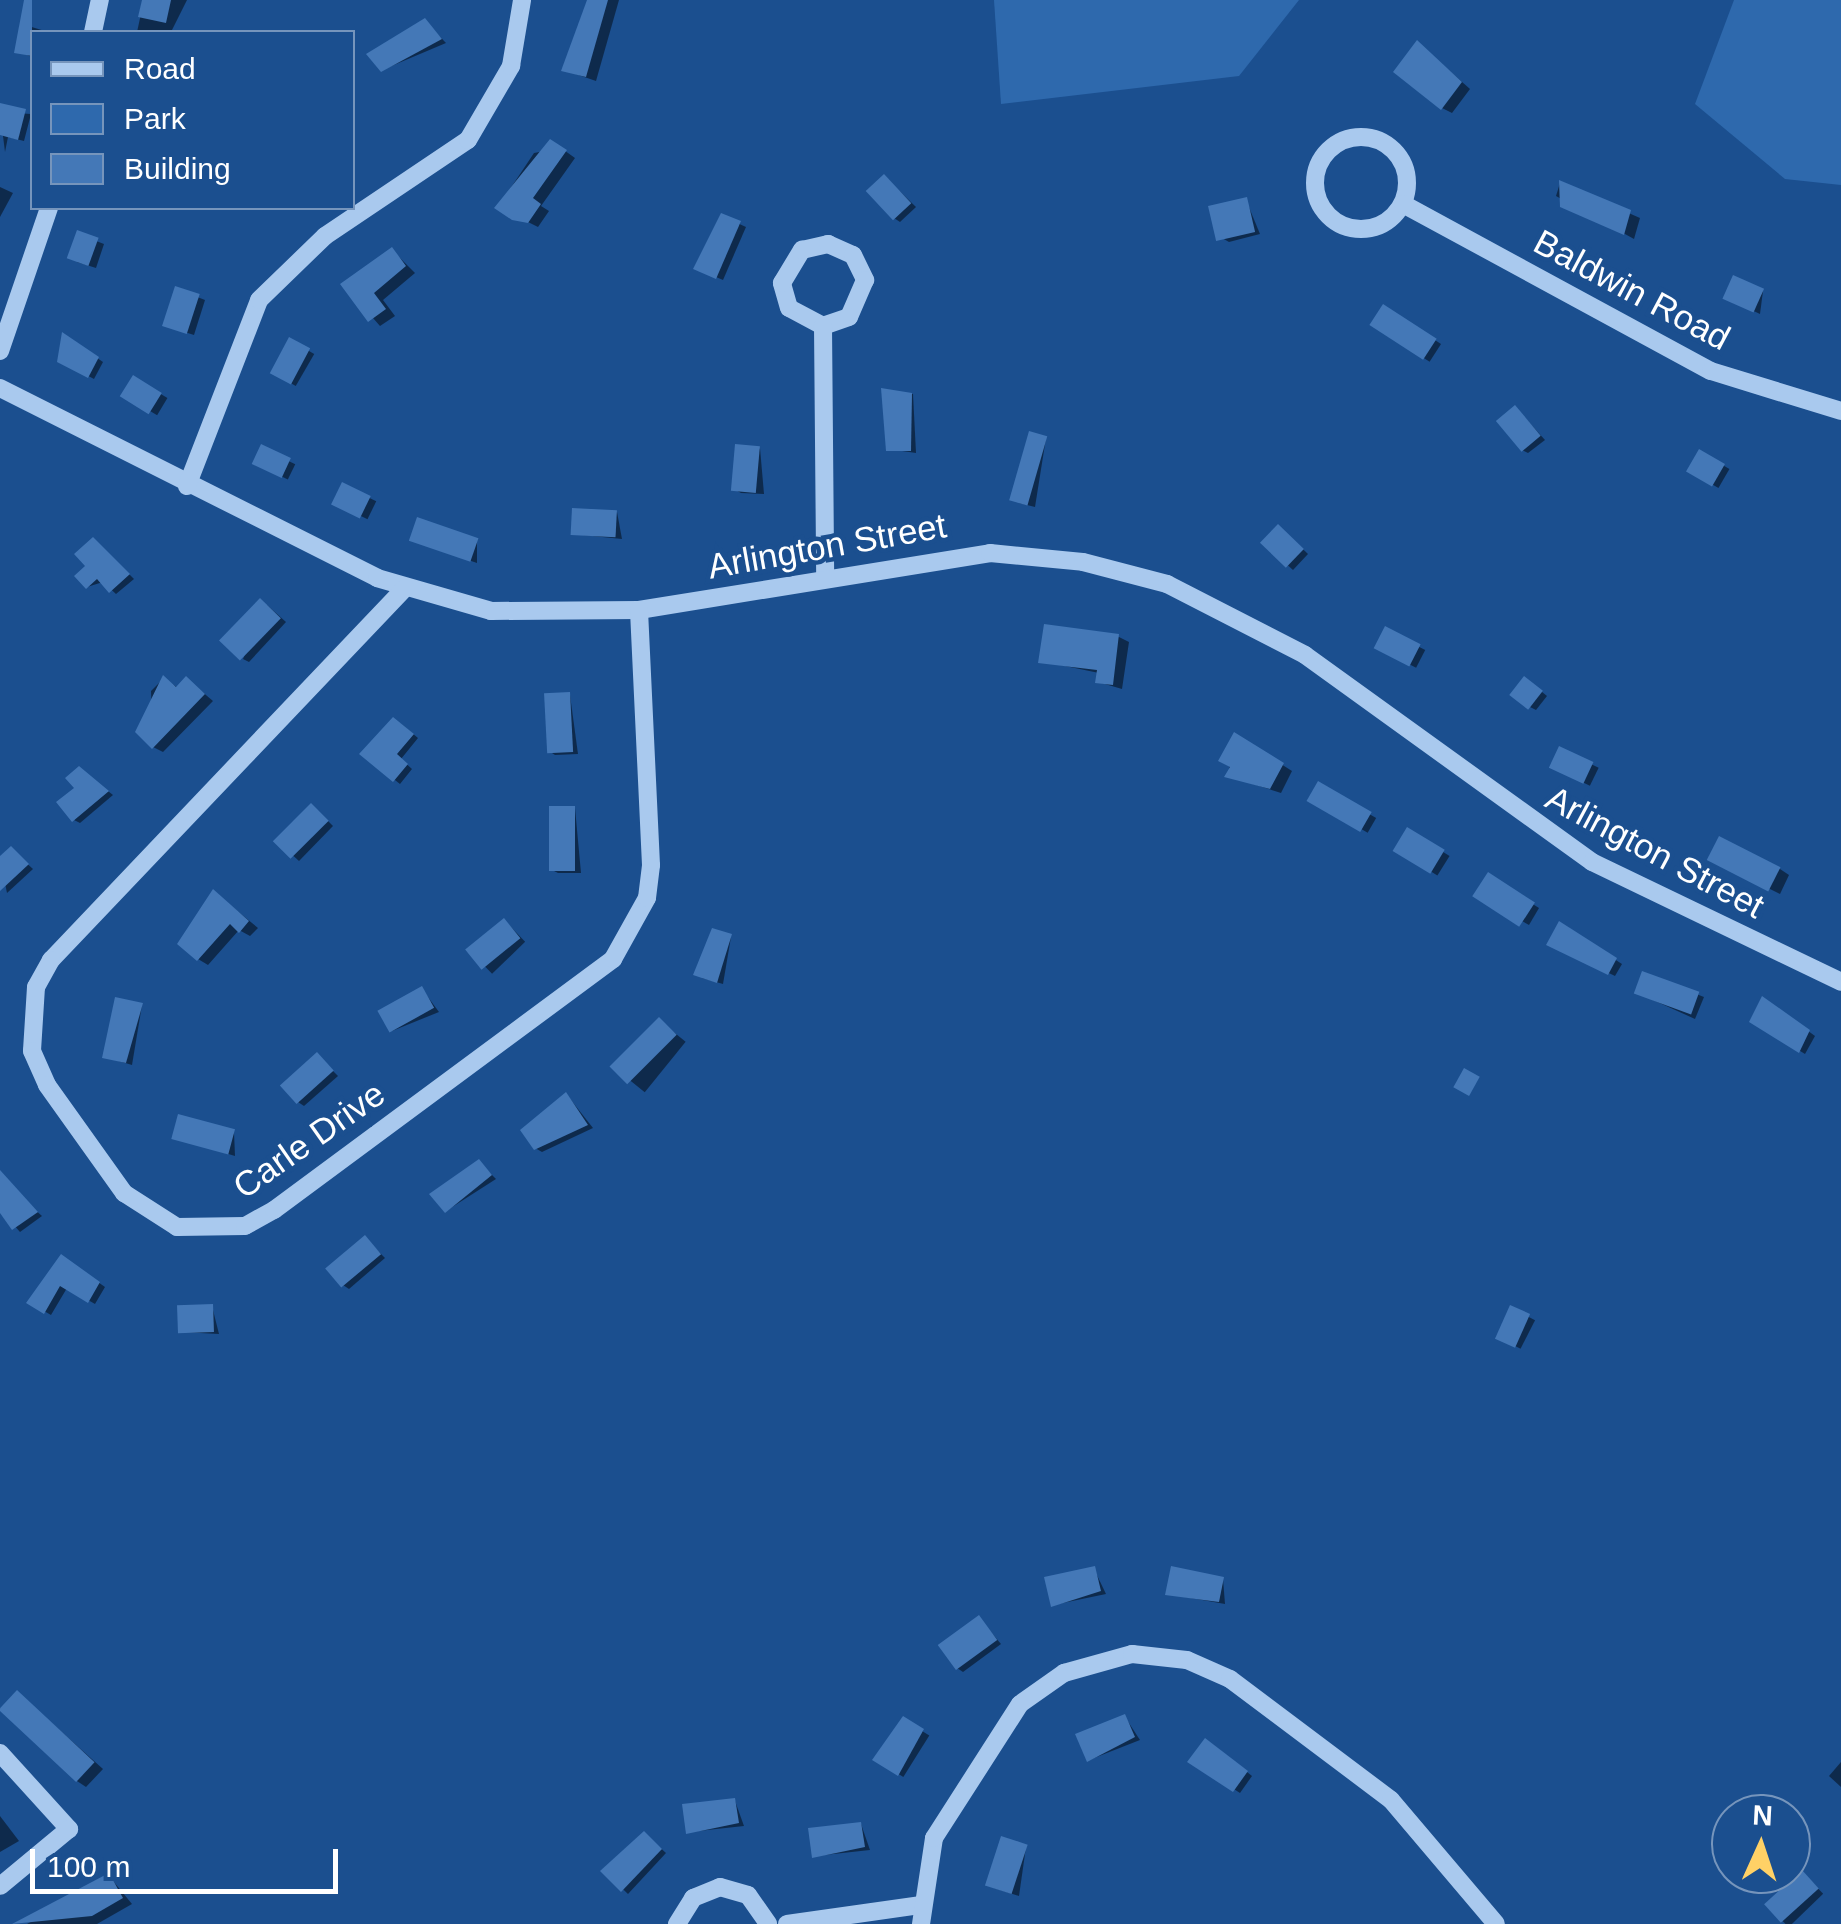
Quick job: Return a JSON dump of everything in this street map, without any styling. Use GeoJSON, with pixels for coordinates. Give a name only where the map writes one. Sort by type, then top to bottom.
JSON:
{"type":"FeatureCollection","features":[{"type":"Feature","properties":{"kind":"street"},"geometry":{"type":"LineString","coordinates":[[93,30],[100,0]]}},
{"type":"Feature","properties":{"kind":"street"},"geometry":{"type":"LineString","coordinates":[[188,486],[259,300],[325,236],[468,140],[511,66],[522,0]]}},
{"type":"Feature","properties":{"kind":"street"},"geometry":{"type":"LineString","coordinates":[[1342,140],[1389,146],[1406,172],[1403,204],[1368,229],[1340,224],[1319,204],[1319,162],[1342,140]]}},
{"type":"Feature","properties":{"kind":"street","name":"Baldwin Road"},"geometry":{"type":"LineString","coordinates":[[1403,204],[1711,371],[1841,410]]}},
{"type":"Feature","properties":{"kind":"street"},"geometry":{"type":"LineString","coordinates":[[0,351],[48,210]]}},
{"type":"Feature","properties":{"kind":"street"},"geometry":{"type":"LineString","coordinates":[[828,244],[853,256],[865,280],[858,307],[823,326],[798,317],[782,282],[802,250],[828,244]]}},
{"type":"Feature","properties":{"kind":"street"},"geometry":{"type":"LineString","coordinates":[[823,326],[824,573]]}},
{"type":"Feature","properties":{"kind":"street","name":"Arlington Street"},"geometry":{"type":"LineString","coordinates":[[0,388],[188,486],[405,588],[491,611],[638,610],[824,573],[990,553],[1082,562],[1167,584],[1304,655],[1592,862],[1841,982]]}},
{"type":"Feature","properties":{"kind":"street","name":"Carle Drive"},"geometry":{"type":"LineString","coordinates":[[405,588],[51,960],[36,986],[32,1051],[47,1085],[124,1194],[177,1227],[245,1226],[274,1210],[613,959],[648,898],[651,866],[638,610]]}},
{"type":"Feature","properties":{"kind":"street"},"geometry":{"type":"LineString","coordinates":[[787,1924],[920,1915],[942,1820],[1020,1704],[1064,1672],[1149,1654],[1230,1679],[1391,1800],[1496,1924]]}},
{"type":"Feature","properties":{"kind":"street"},"geometry":{"type":"LineString","coordinates":[[0,1754],[69,1828],[0,1886]]}},
{"type":"Feature","properties":{"kind":"street"},"geometry":{"type":"LineString","coordinates":[[678,1924],[693,1898],[720,1887],[748,1894],[768,1924]]}},
{"type":"Feature","properties":{"kind":"green space"},"geometry":{"type":"Polygon","coordinates":[[[994,0],[1299,0],[1239,76],[1001,104],[994,0]]]}},
{"type":"Feature","properties":{"kind":"green space"},"geometry":{"type":"Polygon","coordinates":[[[1734,0],[1841,0],[1841,185],[1785,179],[1695,104],[1734,0]]]}},
{"type":"Feature","properties":{"kind":"building"},"geometry":{"type":"Polygon","coordinates":[[[24,0],[32,0],[30,56],[14,53],[24,0]]]}},
{"type":"Feature","properties":{"kind":"building"},"geometry":{"type":"Polygon","coordinates":[[[142,0],[171,0],[166,23],[138,17],[142,0]]]}},
{"type":"Feature","properties":{"kind":"building"},"geometry":{"type":"Polygon","coordinates":[[[587,0],[608,0],[586,77],[561,71],[587,0]]]}},
{"type":"Feature","properties":{"kind":"building"},"geometry":{"type":"Polygon","coordinates":[[[425,18],[442,39],[381,72],[366,54],[425,18]]]}},
{"type":"Feature","properties":{"kind":"building"},"geometry":{"type":"Polygon","coordinates":[[[1417,40],[1462,82],[1441,110],[1393,72],[1417,40]]]}},
{"type":"Feature","properties":{"kind":"building"},"geometry":{"type":"Polygon","coordinates":[[[0,103],[26,109],[18,140],[0,135],[0,103]]]}},
{"type":"Feature","properties":{"kind":"building"},"geometry":{"type":"Polygon","coordinates":[[[550,139],[567,150],[533,198],[541,204],[528,223],[512,220],[494,208],[550,139]]]}},
{"type":"Feature","properties":{"kind":"building"},"geometry":{"type":"Polygon","coordinates":[[[884,174],[911,203],[893,220],[866,191],[884,174]]]}},
{"type":"Feature","properties":{"kind":"building"},"geometry":{"type":"Polygon","coordinates":[[[1559,180],[1631,210],[1624,235],[1560,207],[1559,180]]]}},
{"type":"Feature","properties":{"kind":"building"},"geometry":{"type":"Polygon","coordinates":[[[1247,197],[1255,232],[1216,241],[1208,206],[1247,197]]]}},
{"type":"Feature","properties":{"kind":"building"},"geometry":{"type":"Polygon","coordinates":[[[721,213],[741,221],[716,279],[693,269],[721,213]]]}},
{"type":"Feature","properties":{"kind":"building"},"geometry":{"type":"Polygon","coordinates":[[[77,230],[99,238],[88,266],[67,258],[77,230]]]}},
{"type":"Feature","properties":{"kind":"building"},"geometry":{"type":"Polygon","coordinates":[[[392,247],[406,266],[374,293],[386,309],[368,322],[340,284],[392,247]]]}},
{"type":"Feature","properties":{"kind":"building"},"geometry":{"type":"Polygon","coordinates":[[[1733,275],[1764,289],[1753,313],[1722,299],[1733,275]]]}},
{"type":"Feature","properties":{"kind":"building"},"geometry":{"type":"Polygon","coordinates":[[[175,286],[200,294],[187,334],[162,326],[175,286]]]}},
{"type":"Feature","properties":{"kind":"building"},"geometry":{"type":"Polygon","coordinates":[[[1383,304],[1437,339],[1423,360],[1369,325],[1383,304]]]}},
{"type":"Feature","properties":{"kind":"building"},"geometry":{"type":"Polygon","coordinates":[[[62,332],[99,357],[88,378],[57,362],[62,332]]]}},
{"type":"Feature","properties":{"kind":"building"},"geometry":{"type":"Polygon","coordinates":[[[289,337],[310,348],[291,384],[270,373],[289,337]]]}},
{"type":"Feature","properties":{"kind":"building"},"geometry":{"type":"Polygon","coordinates":[[[133,375],[162,393],[149,414],[120,396],[133,375]]]}},
{"type":"Feature","properties":{"kind":"building"},"geometry":{"type":"Polygon","coordinates":[[[881,388],[912,393],[911,451],[886,451],[881,388]]]}},
{"type":"Feature","properties":{"kind":"building"},"geometry":{"type":"Polygon","coordinates":[[[1515,405],[1541,436],[1522,452],[1496,421],[1515,405]]]}},
{"type":"Feature","properties":{"kind":"building"},"geometry":{"type":"Polygon","coordinates":[[[1029,431],[1047,436],[1027,505],[1009,500],[1029,431]]]}},
{"type":"Feature","properties":{"kind":"building"},"geometry":{"type":"Polygon","coordinates":[[[261,444],[291,458],[282,478],[252,464],[261,444]]]}},
{"type":"Feature","properties":{"kind":"building"},"geometry":{"type":"Polygon","coordinates":[[[735,444],[760,446],[756,493],[731,491],[735,444]]]}},
{"type":"Feature","properties":{"kind":"building"},"geometry":{"type":"Polygon","coordinates":[[[1699,449],[1725,464],[1712,487],[1686,472],[1699,449]]]}},
{"type":"Feature","properties":{"kind":"building"},"geometry":{"type":"Polygon","coordinates":[[[342,482],[371,496],[360,518],[331,504],[342,482]]]}},
{"type":"Feature","properties":{"kind":"building"},"geometry":{"type":"Polygon","coordinates":[[[572,508],[617,510],[616,537],[571,535],[572,508]]]}},
{"type":"Feature","properties":{"kind":"building"},"geometry":{"type":"Polygon","coordinates":[[[417,517],[478,538],[470,562],[409,541],[417,517]]]}},
{"type":"Feature","properties":{"kind":"building"},"geometry":{"type":"Polygon","coordinates":[[[1278,524],[1304,549],[1286,568],[1260,543],[1278,524]]]}},
{"type":"Feature","properties":{"kind":"building"},"geometry":{"type":"Polygon","coordinates":[[[93,537],[130,574],[109,593],[97,579],[86,589],[74,576],[85,566],[74,554],[93,537]]]}},
{"type":"Feature","properties":{"kind":"building"},"geometry":{"type":"Polygon","coordinates":[[[260,598],[281,618],[240,661],[219,640],[260,598]]]}},
{"type":"Feature","properties":{"kind":"building"},"geometry":{"type":"Polygon","coordinates":[[[1044,624],[1119,634],[1113,685],[1095,683],[1097,670],[1038,663],[1044,624]]]}},
{"type":"Feature","properties":{"kind":"building"},"geometry":{"type":"Polygon","coordinates":[[[1385,626],[1421,644],[1409,666],[1374,648],[1385,626]]]}},
{"type":"Feature","properties":{"kind":"building"},"geometry":{"type":"Polygon","coordinates":[[[163,675],[176,687],[186,676],[205,694],[152,749],[135,732],[163,675]]]}},
{"type":"Feature","properties":{"kind":"building"},"geometry":{"type":"Polygon","coordinates":[[[1524,676],[1543,691],[1528,710],[1509,695],[1524,676]]]}},
{"type":"Feature","properties":{"kind":"building"},"geometry":{"type":"Polygon","coordinates":[[[570,692],[573,752],[547,753],[544,693],[570,692]]]}},
{"type":"Feature","properties":{"kind":"building"},"geometry":{"type":"Polygon","coordinates":[[[393,717],[414,734],[397,754],[408,764],[393,782],[359,754],[393,717]]]}},
{"type":"Feature","properties":{"kind":"building"},"geometry":{"type":"Polygon","coordinates":[[[1234,732],[1284,763],[1270,789],[1224,777],[1230,767],[1218,761],[1234,732]]]}},
{"type":"Feature","properties":{"kind":"building"},"geometry":{"type":"Polygon","coordinates":[[[1559,746],[1593,762],[1583,784],[1549,768],[1559,746]]]}},
{"type":"Feature","properties":{"kind":"building"},"geometry":{"type":"Polygon","coordinates":[[[79,766],[109,791],[72,822],[56,802],[74,788],[65,778],[79,766]]]}},
{"type":"Feature","properties":{"kind":"building"},"geometry":{"type":"Polygon","coordinates":[[[1318,781],[1372,812],[1360,832],[1306,801],[1318,781]]]}},
{"type":"Feature","properties":{"kind":"building"},"geometry":{"type":"Polygon","coordinates":[[[311,803],[329,821],[290,859],[273,841],[311,803]]]}},
{"type":"Feature","properties":{"kind":"building"},"geometry":{"type":"Polygon","coordinates":[[[549,806],[575,806],[575,871],[549,871],[549,806]]]}},
{"type":"Feature","properties":{"kind":"building"},"geometry":{"type":"Polygon","coordinates":[[[1407,827],[1445,850],[1430,874],[1393,851],[1407,827]]]}},
{"type":"Feature","properties":{"kind":"building"},"geometry":{"type":"Polygon","coordinates":[[[1719,836],[1780,867],[1768,891],[1707,860],[1719,836]]]}},
{"type":"Feature","properties":{"kind":"building"},"geometry":{"type":"Polygon","coordinates":[[[11,846],[29,864],[0,891],[0,856],[11,846]]]}},
{"type":"Feature","properties":{"kind":"building"},"geometry":{"type":"Polygon","coordinates":[[[1488,872],[1535,902],[1519,927],[1472,896],[1488,872]]]}},
{"type":"Feature","properties":{"kind":"building"},"geometry":{"type":"Polygon","coordinates":[[[213,889],[249,921],[239,933],[230,924],[197,961],[177,944],[213,889]]]}},
{"type":"Feature","properties":{"kind":"building"},"geometry":{"type":"Polygon","coordinates":[[[504,918],[520,938],[482,970],[465,949],[504,918]]]}},
{"type":"Feature","properties":{"kind":"building"},"geometry":{"type":"Polygon","coordinates":[[[1559,921],[1617,958],[1608,975],[1546,945],[1559,921]]]}},
{"type":"Feature","properties":{"kind":"building"},"geometry":{"type":"Polygon","coordinates":[[[712,928],[732,934],[717,983],[693,975],[712,928]]]}},
{"type":"Feature","properties":{"kind":"building"},"geometry":{"type":"Polygon","coordinates":[[[1642,971],[1699,992],[1691,1014],[1634,994],[1642,971]]]}},
{"type":"Feature","properties":{"kind":"building"},"geometry":{"type":"Polygon","coordinates":[[[422,986],[434,1008],[390,1033],[377,1011],[422,986]]]}},
{"type":"Feature","properties":{"kind":"building"},"geometry":{"type":"Polygon","coordinates":[[[1762,996],[1810,1030],[1799,1053],[1749,1022],[1762,996]]]}},
{"type":"Feature","properties":{"kind":"building"},"geometry":{"type":"Polygon","coordinates":[[[115,997],[143,1003],[126,1063],[102,1058],[115,997]]]}},
{"type":"Feature","properties":{"kind":"building"},"geometry":{"type":"Polygon","coordinates":[[[659,1017],[677,1035],[627,1084],[610,1066],[659,1017]]]}},
{"type":"Feature","properties":{"kind":"building"},"geometry":{"type":"Polygon","coordinates":[[[317,1052],[334,1071],[297,1104],[280,1085],[317,1052]]]}},
{"type":"Feature","properties":{"kind":"building"},"geometry":{"type":"Polygon","coordinates":[[[1464,1068],[1480,1077],[1469,1096],[1453,1087],[1464,1068]]]}},
{"type":"Feature","properties":{"kind":"building"},"geometry":{"type":"Polygon","coordinates":[[[566,1092],[588,1125],[534,1150],[520,1130],[566,1092]]]}},
{"type":"Feature","properties":{"kind":"building"},"geometry":{"type":"Polygon","coordinates":[[[178,1114],[235,1129],[228,1154],[171,1139],[178,1114]]]}},
{"type":"Feature","properties":{"kind":"building"},"geometry":{"type":"Polygon","coordinates":[[[479,1159],[492,1175],[445,1213],[429,1194],[479,1159]]]}},
{"type":"Feature","properties":{"kind":"building"},"geometry":{"type":"Polygon","coordinates":[[[0,1170],[38,1212],[12,1230],[0,1213],[0,1170]]]}},
{"type":"Feature","properties":{"kind":"building"},"geometry":{"type":"Polygon","coordinates":[[[365,1235],[381,1254],[341,1288],[325,1268],[365,1235]]]}},
{"type":"Feature","properties":{"kind":"building"},"geometry":{"type":"Polygon","coordinates":[[[61,1254],[100,1282],[88,1303],[60,1286],[44,1314],[26,1303],[61,1254]]]}},
{"type":"Feature","properties":{"kind":"building"},"geometry":{"type":"Polygon","coordinates":[[[213,1304],[214,1332],[178,1333],[177,1305],[213,1304]]]}},
{"type":"Feature","properties":{"kind":"building"},"geometry":{"type":"Polygon","coordinates":[[[1510,1305],[1530,1314],[1515,1348],[1495,1339],[1510,1305]]]}},
{"type":"Feature","properties":{"kind":"building"},"geometry":{"type":"Polygon","coordinates":[[[1095,1566],[1101,1591],[1051,1607],[1044,1577],[1095,1566]]]}},
{"type":"Feature","properties":{"kind":"building"},"geometry":{"type":"Polygon","coordinates":[[[1171,1566],[1224,1577],[1219,1602],[1165,1595],[1171,1566]]]}},
{"type":"Feature","properties":{"kind":"building"},"geometry":{"type":"Polygon","coordinates":[[[979,1615],[997,1640],[956,1670],[938,1645],[979,1615]]]}},
{"type":"Feature","properties":{"kind":"building"},"geometry":{"type":"Polygon","coordinates":[[[17,1690],[95,1762],[76,1782],[0,1711],[17,1690]]]}},
{"type":"Feature","properties":{"kind":"building"},"geometry":{"type":"Polygon","coordinates":[[[1125,1714],[1135,1737],[1087,1762],[1075,1734],[1125,1714]]]}},
{"type":"Feature","properties":{"kind":"building"},"geometry":{"type":"Polygon","coordinates":[[[903,1716],[924,1729],[898,1776],[872,1760],[903,1716]]]}},
{"type":"Feature","properties":{"kind":"building"},"geometry":{"type":"Polygon","coordinates":[[[1205,1738],[1248,1771],[1233,1792],[1187,1762],[1205,1738]]]}},
{"type":"Feature","properties":{"kind":"building"},"geometry":{"type":"Polygon","coordinates":[[[735,1798],[739,1823],[686,1834],[682,1804],[735,1798]]]}},
{"type":"Feature","properties":{"kind":"building"},"geometry":{"type":"Polygon","coordinates":[[[861,1822],[865,1847],[812,1858],[808,1828],[861,1822]]]}},
{"type":"Feature","properties":{"kind":"building"},"geometry":{"type":"Polygon","coordinates":[[[644,1831],[662,1849],[621,1892],[600,1871],[644,1831]]]}},
{"type":"Feature","properties":{"kind":"building"},"geometry":{"type":"Polygon","coordinates":[[[1001,1836],[1028,1845],[1012,1894],[985,1885],[1001,1836]]]}},
{"type":"Feature","properties":{"kind":"building"},"geometry":{"type":"Polygon","coordinates":[[[109,1873],[123,1898],[92,1916],[12,1924],[109,1873]]]}},
{"type":"Feature","properties":{"kind":"building"},"geometry":{"type":"Polygon","coordinates":[[[1811,1880],[1819,1889],[1781,1923],[1764,1904],[1775,1894],[1811,1894],[1811,1880]]]}}]}
